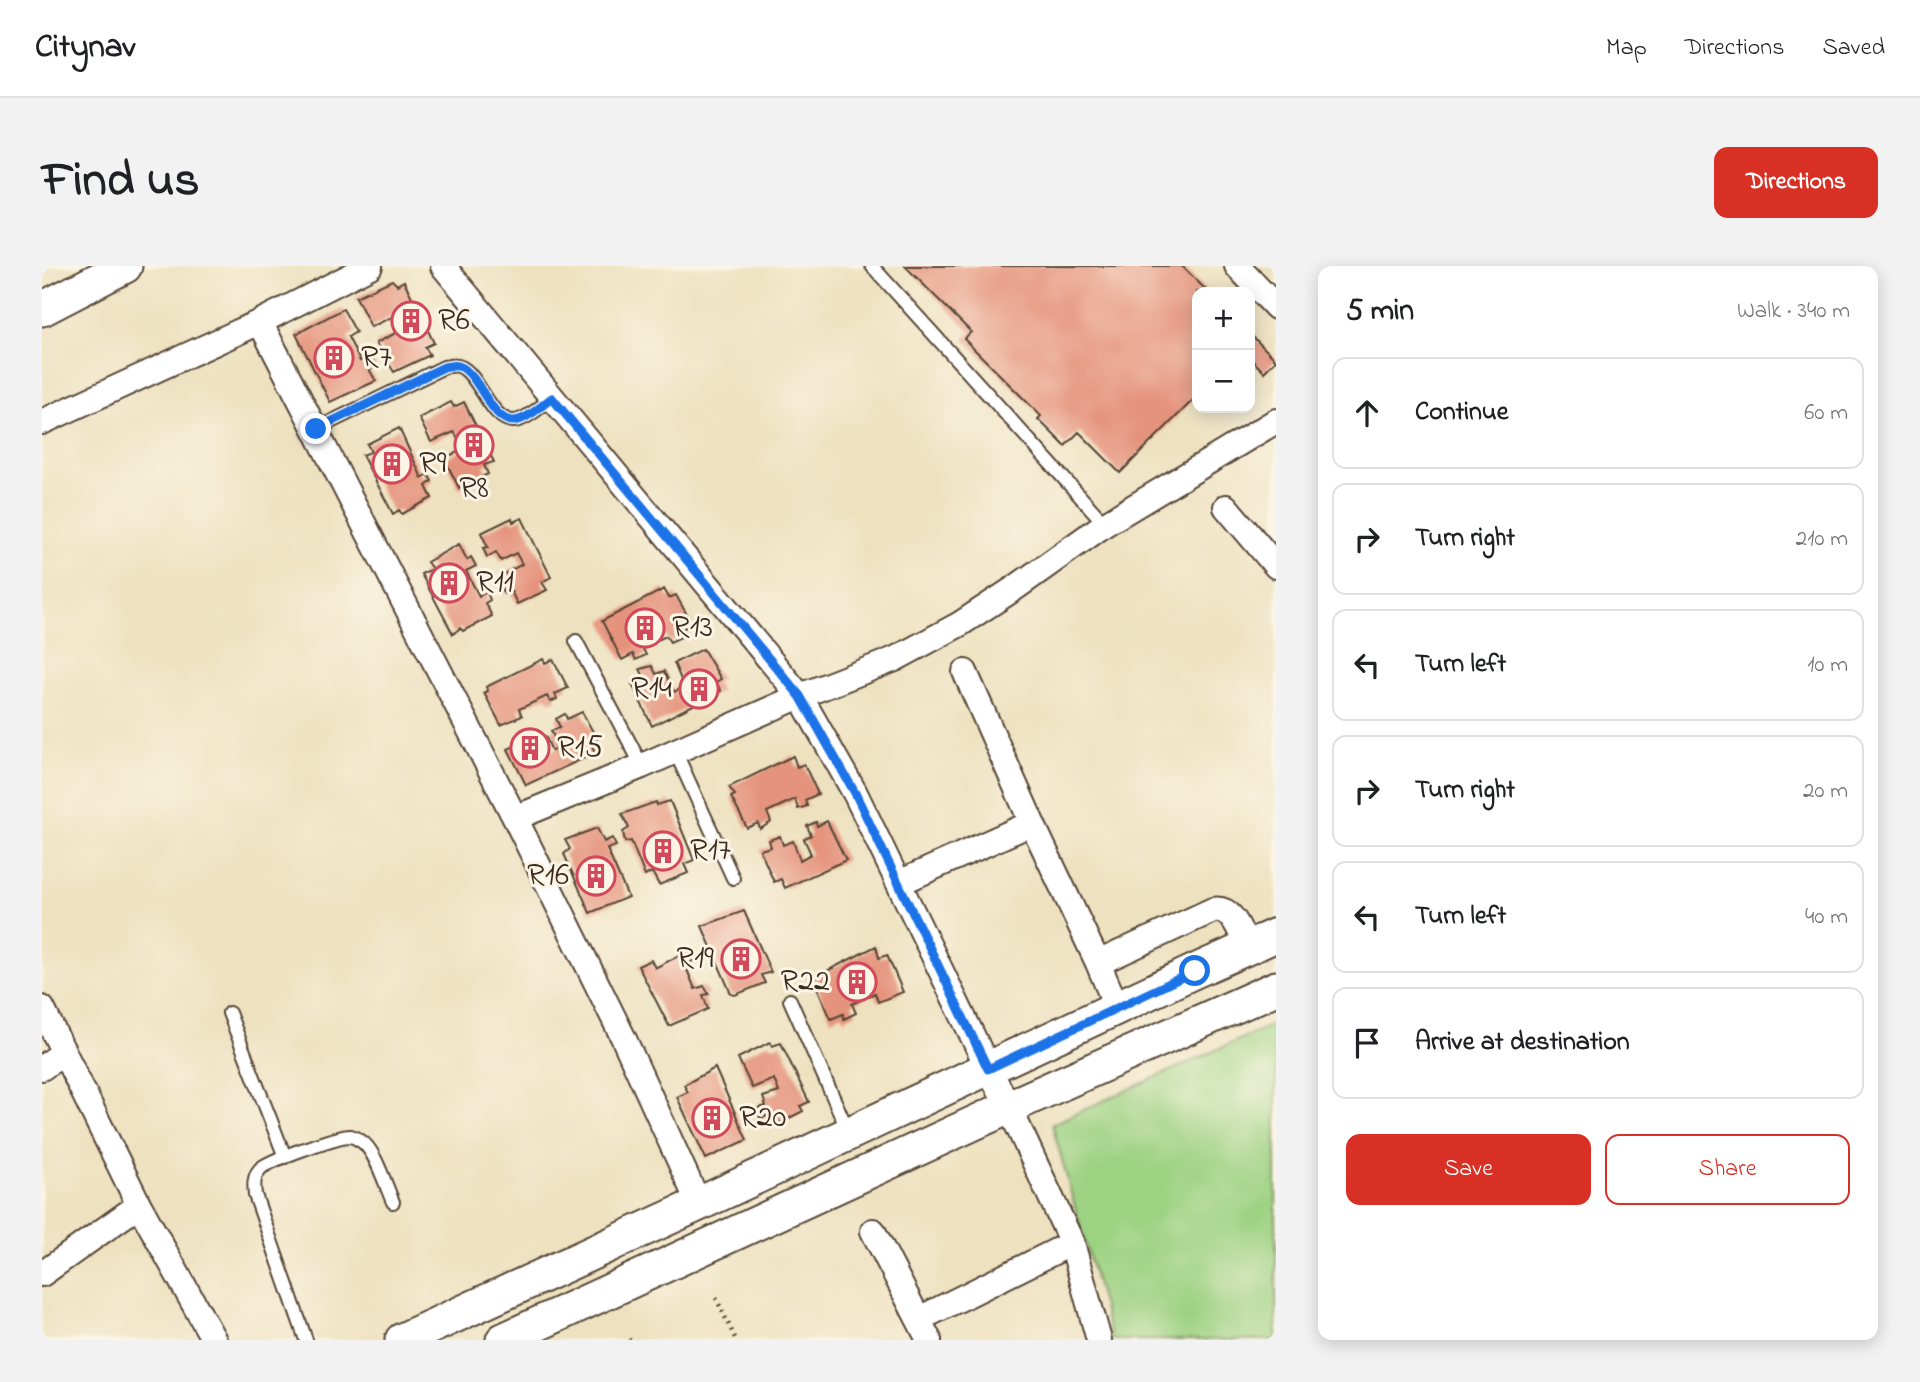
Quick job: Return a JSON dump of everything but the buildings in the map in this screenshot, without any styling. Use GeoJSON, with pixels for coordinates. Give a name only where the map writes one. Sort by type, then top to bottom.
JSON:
{"type":"FeatureCollection","features":[{"type":"Feature","properties":{"kind":"street"},"geometry":{"type":"LineString","coordinates":[[42,309],[125,266]]}},
{"type":"Feature","properties":{"kind":"street"},"geometry":{"type":"LineString","coordinates":[[42,422],[260,322],[370,266]]}},
{"type":"Feature","properties":{"kind":"street"},"geometry":{"type":"LineString","coordinates":[[443,266],[800,696],[855,793],[1072,1242],[1100,1340]]}},
{"type":"Feature","properties":{"kind":"street"},"geometry":{"type":"LineString","coordinates":[[1237,266],[1276,307]]}},
{"type":"Feature","properties":{"kind":"street"},"geometry":{"type":"LineString","coordinates":[[260,322],[515,818],[623,1037],[699,1203]]}},
{"type":"Feature","properties":{"kind":"street"},"geometry":{"type":"LineString","coordinates":[[515,818],[642,766],[800,696],[895,659],[960,624],[1105,524],[1276,421]]}},
{"type":"Feature","properties":{"kind":"street"},"geometry":{"type":"LineString","coordinates":[[1226,507],[1276,566]]}},
{"type":"Feature","properties":{"kind":"street"},"geometry":{"type":"LineString","coordinates":[[965,672],[1117,1008]]}},
{"type":"Feature","properties":{"kind":"street"},"geometry":{"type":"LineString","coordinates":[[899,883],[1032,823]]}},
{"type":"Feature","properties":{"kind":"street"},"geometry":{"type":"LineString","coordinates":[[401,1340],[1262,942],[1221,908],[1098,963]]}},
{"type":"Feature","properties":{"kind":"street"},"geometry":{"type":"LineString","coordinates":[[503,1340],[1009,1107],[1276,988]]}},
{"type":"Feature","properties":{"kind":"street"},"geometry":{"type":"LineString","coordinates":[[42,1008],[139,1205],[214,1340]]}},
{"type":"Feature","properties":{"kind":"street"},"geometry":{"type":"LineString","coordinates":[[42,1068],[64,1052]]}},
{"type":"Feature","properties":{"kind":"street"},"geometry":{"type":"LineString","coordinates":[[42,1274],[139,1205]]}},
{"type":"Feature","properties":{"kind":"street"},"geometry":{"type":"LineString","coordinates":[[873,1231],[924,1329],[1072,1242]]}},
{"type":"Feature","properties":{"kind":"lane"},"geometry":{"type":"LineString","coordinates":[[872,266],[1105,524]]}},
{"type":"Feature","properties":{"kind":"lane"},"geometry":{"type":"LineString","coordinates":[[316,429],[453,365],[468,373],[498,413],[506,419],[515,421],[524,418],[552,398]]}},
{"type":"Feature","properties":{"kind":"lane"},"geometry":{"type":"LineString","coordinates":[[576,640],[642,766]]}},
{"type":"Feature","properties":{"kind":"lane"},"geometry":{"type":"LineString","coordinates":[[675,751],[733,878]]}},
{"type":"Feature","properties":{"kind":"lane"},"geometry":{"type":"LineString","coordinates":[[790,1000],[849,1134]]}},
{"type":"Feature","properties":{"kind":"lane"},"geometry":{"type":"LineString","coordinates":[[229,1013],[285,1157]]}},
{"type":"Feature","properties":{"kind":"lane"},"geometry":{"type":"LineString","coordinates":[[306,1340],[255,1195],[254,1182],[260,1169],[271,1162],[338,1138],[351,1136],[363,1142],[371,1152],[393,1202]]}},
{"type":"Feature","properties":{"kind":"path"},"geometry":{"type":"LineString","coordinates":[[716,1298],[736,1340]]}},
{"type":"Feature","properties":{"kind":"green space"},"geometry":{"type":"Polygon","coordinates":[[[1276,1023],[1276,1340],[1112,1340],[1052,1124],[1276,1023]]]}},
{"type":"Feature","properties":{"kind":"place","name":"R6"},"geometry":{"type":"Point","coordinates":[411,321]}},
{"type":"Feature","properties":{"kind":"place","name":"R7"},"geometry":{"type":"Point","coordinates":[334,358]}},
{"type":"Feature","properties":{"kind":"place","name":"R8"},"geometry":{"type":"Point","coordinates":[474,445]}},
{"type":"Feature","properties":{"kind":"place","name":"R9"},"geometry":{"type":"Point","coordinates":[392,464]}},
{"type":"Feature","properties":{"kind":"place","name":"R11"},"geometry":{"type":"Point","coordinates":[449,583]}},
{"type":"Feature","properties":{"kind":"place","name":"R13"},"geometry":{"type":"Point","coordinates":[645,628]}},
{"type":"Feature","properties":{"kind":"place","name":"R14"},"geometry":{"type":"Point","coordinates":[699,689]}},
{"type":"Feature","properties":{"kind":"place","name":"R15"},"geometry":{"type":"Point","coordinates":[530,748]}},
{"type":"Feature","properties":{"kind":"place","name":"R17"},"geometry":{"type":"Point","coordinates":[663,851]}},
{"type":"Feature","properties":{"kind":"place","name":"R16"},"geometry":{"type":"Point","coordinates":[596,876]}},
{"type":"Feature","properties":{"kind":"place","name":"R19"},"geometry":{"type":"Point","coordinates":[741,959]}},
{"type":"Feature","properties":{"kind":"place","name":"R22"},"geometry":{"type":"Point","coordinates":[857,982]}},
{"type":"Feature","properties":{"kind":"place","name":"R20"},"geometry":{"type":"Point","coordinates":[712,1118]}},
{"type":"Feature","properties":{"kind":"route"},"geometry":{"type":"LineString","coordinates":[[316,429],[453,365],[468,373],[498,413],[506,419],[515,421],[524,418],[552,398],[800,696],[855,793],[988,1069],[1195,971]]}}]}
